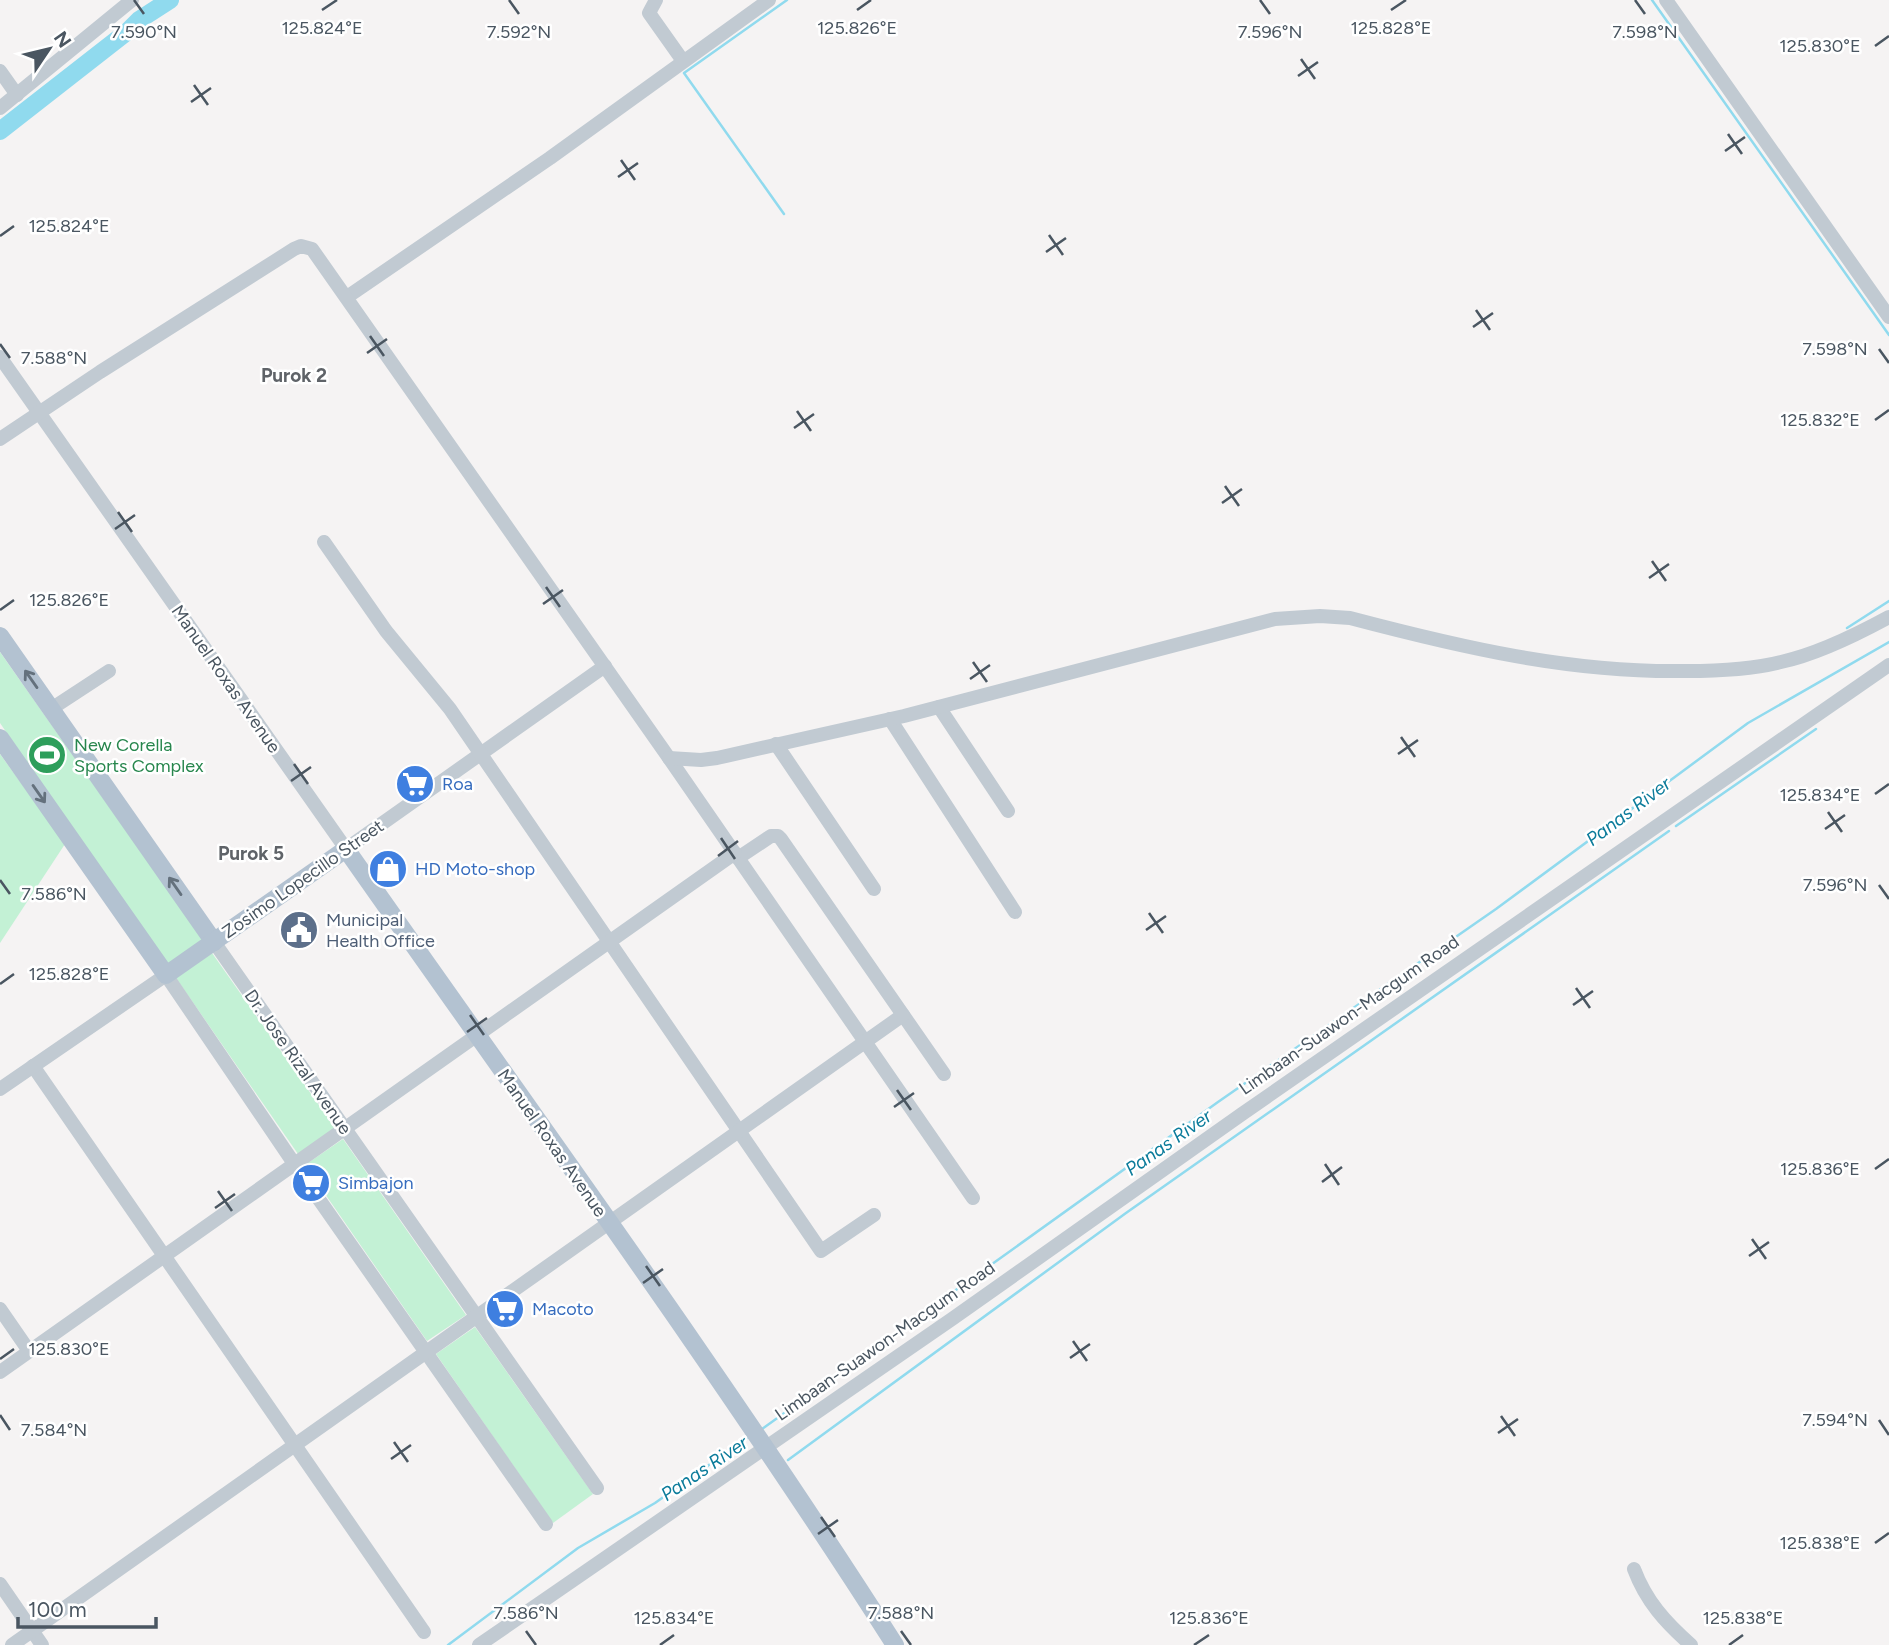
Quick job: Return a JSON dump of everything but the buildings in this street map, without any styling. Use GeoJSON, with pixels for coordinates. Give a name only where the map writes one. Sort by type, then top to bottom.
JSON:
{"type":"FeatureCollection","features":[{"type":"Feature","properties":{"kind":"main road","name":"Dr. Jose Rizal Avenue"},"geometry":{"type":"LineString","coordinates":[[0,636],[214,942]]}},
{"type":"Feature","properties":{"kind":"main road"},"geometry":{"type":"LineString","coordinates":[[0,738],[166,975]]}},
{"type":"Feature","properties":{"kind":"main road","name":"Zosimo Lopecillo Street"},"geometry":{"type":"LineString","coordinates":[[166,975],[346,849]]}},
{"type":"Feature","properties":{"kind":"main road","name":"Manuel Roxas Avenue"},"geometry":{"type":"LineString","coordinates":[[346,849],[609,1223],[895,1645]]}},
{"type":"Feature","properties":{"kind":"street"},"geometry":{"type":"LineString","coordinates":[[0,108],[132,0]]}},
{"type":"Feature","properties":{"kind":"street"},"geometry":{"type":"LineString","coordinates":[[656,0],[649,13],[683,61]]}},
{"type":"Feature","properties":{"kind":"street"},"geometry":{"type":"LineString","coordinates":[[347,297],[550,158],[769,0]]}},
{"type":"Feature","properties":{"kind":"street"},"geometry":{"type":"LineString","coordinates":[[1666,0],[1889,317]]}},
{"type":"Feature","properties":{"kind":"street"},"geometry":{"type":"LineString","coordinates":[[0,71],[17,95]]}},
{"type":"Feature","properties":{"kind":"street"},"geometry":{"type":"LineString","coordinates":[[0,439],[301,246],[307,246],[316,253],[973,1198]]}},
{"type":"Feature","properties":{"kind":"street","name":"Manuel Roxas Avenue"},"geometry":{"type":"LineString","coordinates":[[0,357],[346,849]]}},
{"type":"Feature","properties":{"kind":"street"},"geometry":{"type":"LineString","coordinates":[[324,542],[358,594],[450,709],[821,1251],[874,1215]]}},
{"type":"Feature","properties":{"kind":"street"},"geometry":{"type":"LineString","coordinates":[[669,758],[717,758],[890,719],[1275,619],[1320,615],[1350,618],[1533,660],[1624,671],[1678,671],[1746,668],[1781,662],[1825,646],[1889,617]]}},
{"type":"Feature","properties":{"kind":"street","name":"Limbaan-Suawon-Macgum Road"},"geometry":{"type":"LineString","coordinates":[[480,1645],[761,1444],[1889,665]]}},
{"type":"Feature","properties":{"kind":"street","name":"Zosimo Lopecillo Street"},"geometry":{"type":"LineString","coordinates":[[346,849],[605,666]]}},
{"type":"Feature","properties":{"kind":"street"},"geometry":{"type":"LineString","coordinates":[[51,709],[109,671]]}},
{"type":"Feature","properties":{"kind":"street"},"geometry":{"type":"LineString","coordinates":[[939,707],[1008,811]]}},
{"type":"Feature","properties":{"kind":"street"},"geometry":{"type":"LineString","coordinates":[[890,719],[1014,912]]}},
{"type":"Feature","properties":{"kind":"street"},"geometry":{"type":"LineString","coordinates":[[776,744],[874,889]]}},
{"type":"Feature","properties":{"kind":"street"},"geometry":{"type":"LineString","coordinates":[[0,1372],[608,942],[771,835],[781,839],[944,1074]]}},
{"type":"Feature","properties":{"kind":"street","name":"Dr. Jose Rizal Avenue"},"geometry":{"type":"LineString","coordinates":[[214,942],[597,1488]]}},
{"type":"Feature","properties":{"kind":"street"},"geometry":{"type":"LineString","coordinates":[[166,975],[295,1165],[547,1524]]}},
{"type":"Feature","properties":{"kind":"street","name":"Zosimo Lopecillo Street"},"geometry":{"type":"LineString","coordinates":[[0,1089],[166,975]]}},
{"type":"Feature","properties":{"kind":"street"},"geometry":{"type":"LineString","coordinates":[[12,1645],[904,1015]]}},
{"type":"Feature","properties":{"kind":"street"},"geometry":{"type":"LineString","coordinates":[[33,1066],[424,1632]]}},
{"type":"Feature","properties":{"kind":"street"},"geometry":{"type":"LineString","coordinates":[[0,1308],[29,1351]]}},
{"type":"Feature","properties":{"kind":"street"},"geometry":{"type":"LineString","coordinates":[[1634,1569],[1642,1592],[1650,1604],[1691,1645]]}},
{"type":"Feature","properties":{"kind":"street"},"geometry":{"type":"LineString","coordinates":[[0,1584],[41,1645]]}},
{"type":"Feature","properties":{"kind":"green space"},"geometry":{"type":"Polygon","coordinates":[[[0,652],[203,940],[167,965],[0,723],[0,652]]]}},
{"type":"Feature","properties":{"kind":"green space"},"geometry":{"type":"Polygon","coordinates":[[[0,754],[65,844],[0,943],[0,754]]]}},
{"type":"Feature","properties":{"kind":"green space"},"geometry":{"type":"Polygon","coordinates":[[[212,953],[335,1128],[298,1154],[176,978],[212,953]]]}},
{"type":"Feature","properties":{"kind":"green space"},"geometry":{"type":"Polygon","coordinates":[[[343,1139],[466,1315],[427,1341],[305,1165],[343,1139]]]}},
{"type":"Feature","properties":{"kind":"green space"},"geometry":{"type":"Polygon","coordinates":[[[475,1327],[593,1494],[553,1523],[436,1354],[475,1327]]]}},
{"type":"Feature","properties":{"kind":"waterway"},"geometry":{"type":"LineString","coordinates":[[0,131],[139,20],[170,0]]}},
{"type":"Feature","properties":{"kind":"waterway"},"geometry":{"type":"LineString","coordinates":[[784,214],[684,73],[787,0]]}},
{"type":"Feature","properties":{"kind":"waterway"},"geometry":{"type":"LineString","coordinates":[[1652,0],[1889,335]]}},
{"type":"Feature","properties":{"kind":"waterway"},"geometry":{"type":"LineString","coordinates":[[1847,628],[1889,601]]}},
{"type":"Feature","properties":{"kind":"waterway","name":"Panas River"},"geometry":{"type":"LineString","coordinates":[[762,1429],[1218,1102],[1496,909],[1748,723],[1889,642]]}},
{"type":"Feature","properties":{"kind":"waterway"},"geometry":{"type":"LineString","coordinates":[[1676,826],[1816,729]]}},
{"type":"Feature","properties":{"kind":"waterway"},"geometry":{"type":"LineString","coordinates":[[788,1460],[1126,1213],[1669,831]]}},
{"type":"Feature","properties":{"kind":"waterway","name":"Panas River"},"geometry":{"type":"LineString","coordinates":[[448,1645],[578,1548],[655,1503],[750,1436]]}},
{"type":"Feature","properties":{"kind":"place","name":"New Corella Sports Complex"},"geometry":{"type":"Point","coordinates":[47,755]}},
{"type":"Feature","properties":{"kind":"place","name":"Roa"},"geometry":{"type":"Point","coordinates":[415,784]}},
{"type":"Feature","properties":{"kind":"place","name":"HD Moto-shop"},"geometry":{"type":"Point","coordinates":[388,869]}},
{"type":"Feature","properties":{"kind":"place","name":"Municipal Health Office"},"geometry":{"type":"Point","coordinates":[299,930]}},
{"type":"Feature","properties":{"kind":"place","name":"Simbajon"},"geometry":{"type":"Point","coordinates":[311,1183]}},
{"type":"Feature","properties":{"kind":"place","name":"Macoto"},"geometry":{"type":"Point","coordinates":[505,1309]}},
{"type":"Feature","properties":{"kind":"district","name":"Purok 2"},"geometry":{"type":"Point","coordinates":[294,375]}},
{"type":"Feature","properties":{"kind":"district","name":"Purok 5"},"geometry":{"type":"Point","coordinates":[251,853]}}]}
